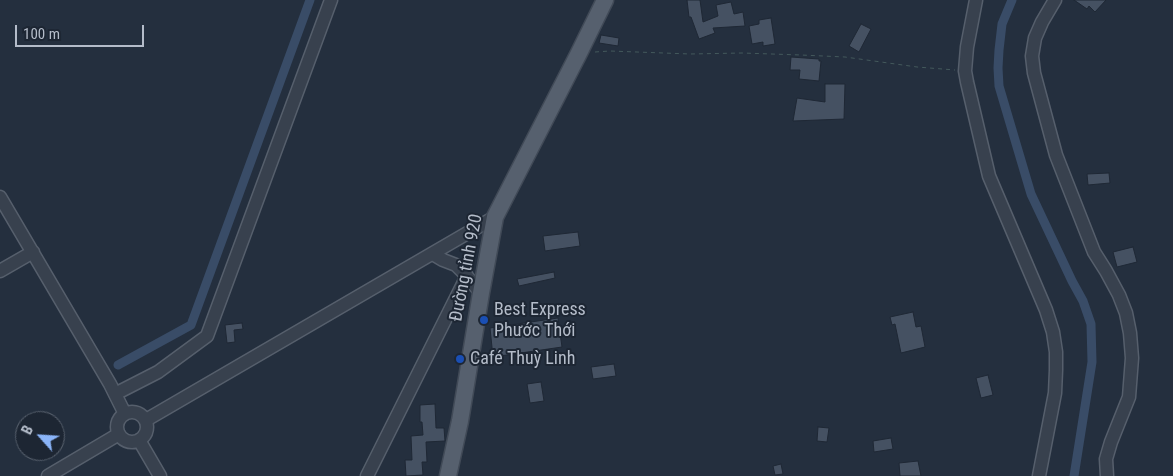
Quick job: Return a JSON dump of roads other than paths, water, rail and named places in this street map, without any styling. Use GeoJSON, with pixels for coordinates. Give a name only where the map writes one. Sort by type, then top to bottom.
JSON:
{"type":"FeatureCollection","features":[{"type":"Feature","properties":{"kind":"main road","name":"Đường tỉnh 920"},"geometry":{"type":"LineString","coordinates":[[448,476],[460,421],[495,217],[605,0]]}},
{"type":"Feature","properties":{"kind":"street"},"geometry":{"type":"LineString","coordinates":[[115,394],[158,372],[207,336],[331,0]]}},
{"type":"Feature","properties":{"kind":"street"},"geometry":{"type":"LineString","coordinates":[[976,0],[967,47],[967,82],[989,176],[1046,310],[1053,332],[1056,352],[1054,393],[1039,476]]}},
{"type":"Feature","properties":{"kind":"street"},"geometry":{"type":"LineString","coordinates":[[1056,0],[1042,22],[1035,38],[1032,56],[1034,73],[1056,155],[1094,252],[1119,295],[1126,313],[1130,334],[1132,358],[1129,397],[1106,459],[1106,476]]}},
{"type":"Feature","properties":{"kind":"street"},"geometry":{"type":"LineString","coordinates":[[0,197],[126,414]]}},
{"type":"Feature","properties":{"kind":"street"},"geometry":{"type":"LineString","coordinates":[[146,420],[495,217]]}},
{"type":"Feature","properties":{"kind":"street"},"geometry":{"type":"LineString","coordinates":[[0,271],[33,252]]}},
{"type":"Feature","properties":{"kind":"street"},"geometry":{"type":"LineString","coordinates":[[433,254],[456,265],[481,293]]}},
{"type":"Feature","properties":{"kind":"street"},"geometry":{"type":"LineString","coordinates":[[367,476],[467,276]]}},
{"type":"Feature","properties":{"kind":"street"},"geometry":{"type":"LineString","coordinates":[[134,412],[146,420],[147,429],[143,438],[130,442],[119,434],[118,425],[126,414],[134,412]]}},
{"type":"Feature","properties":{"kind":"street"},"geometry":{"type":"LineString","coordinates":[[48,476],[119,434]]}},
{"type":"Feature","properties":{"kind":"street"},"geometry":{"type":"LineString","coordinates":[[139,440],[160,476]]}},
{"type":"Feature","properties":{"kind":"waterway"},"geometry":{"type":"LineString","coordinates":[[118,365],[191,325],[310,0]]}},
{"type":"Feature","properties":{"kind":"waterway"},"geometry":{"type":"LineString","coordinates":[[1012,0],[1002,24],[998,68],[999,86],[1031,194],[1083,301],[1091,324],[1092,362],[1074,476]]}},
{"type":"Feature","properties":{"kind":"place","name":"Best Express Phước Thới"},"geometry":{"type":"Point","coordinates":[484,320]}},
{"type":"Feature","properties":{"kind":"place","name":"Café Thuỳ Linh"},"geometry":{"type":"Point","coordinates":[460,359]}}]}
